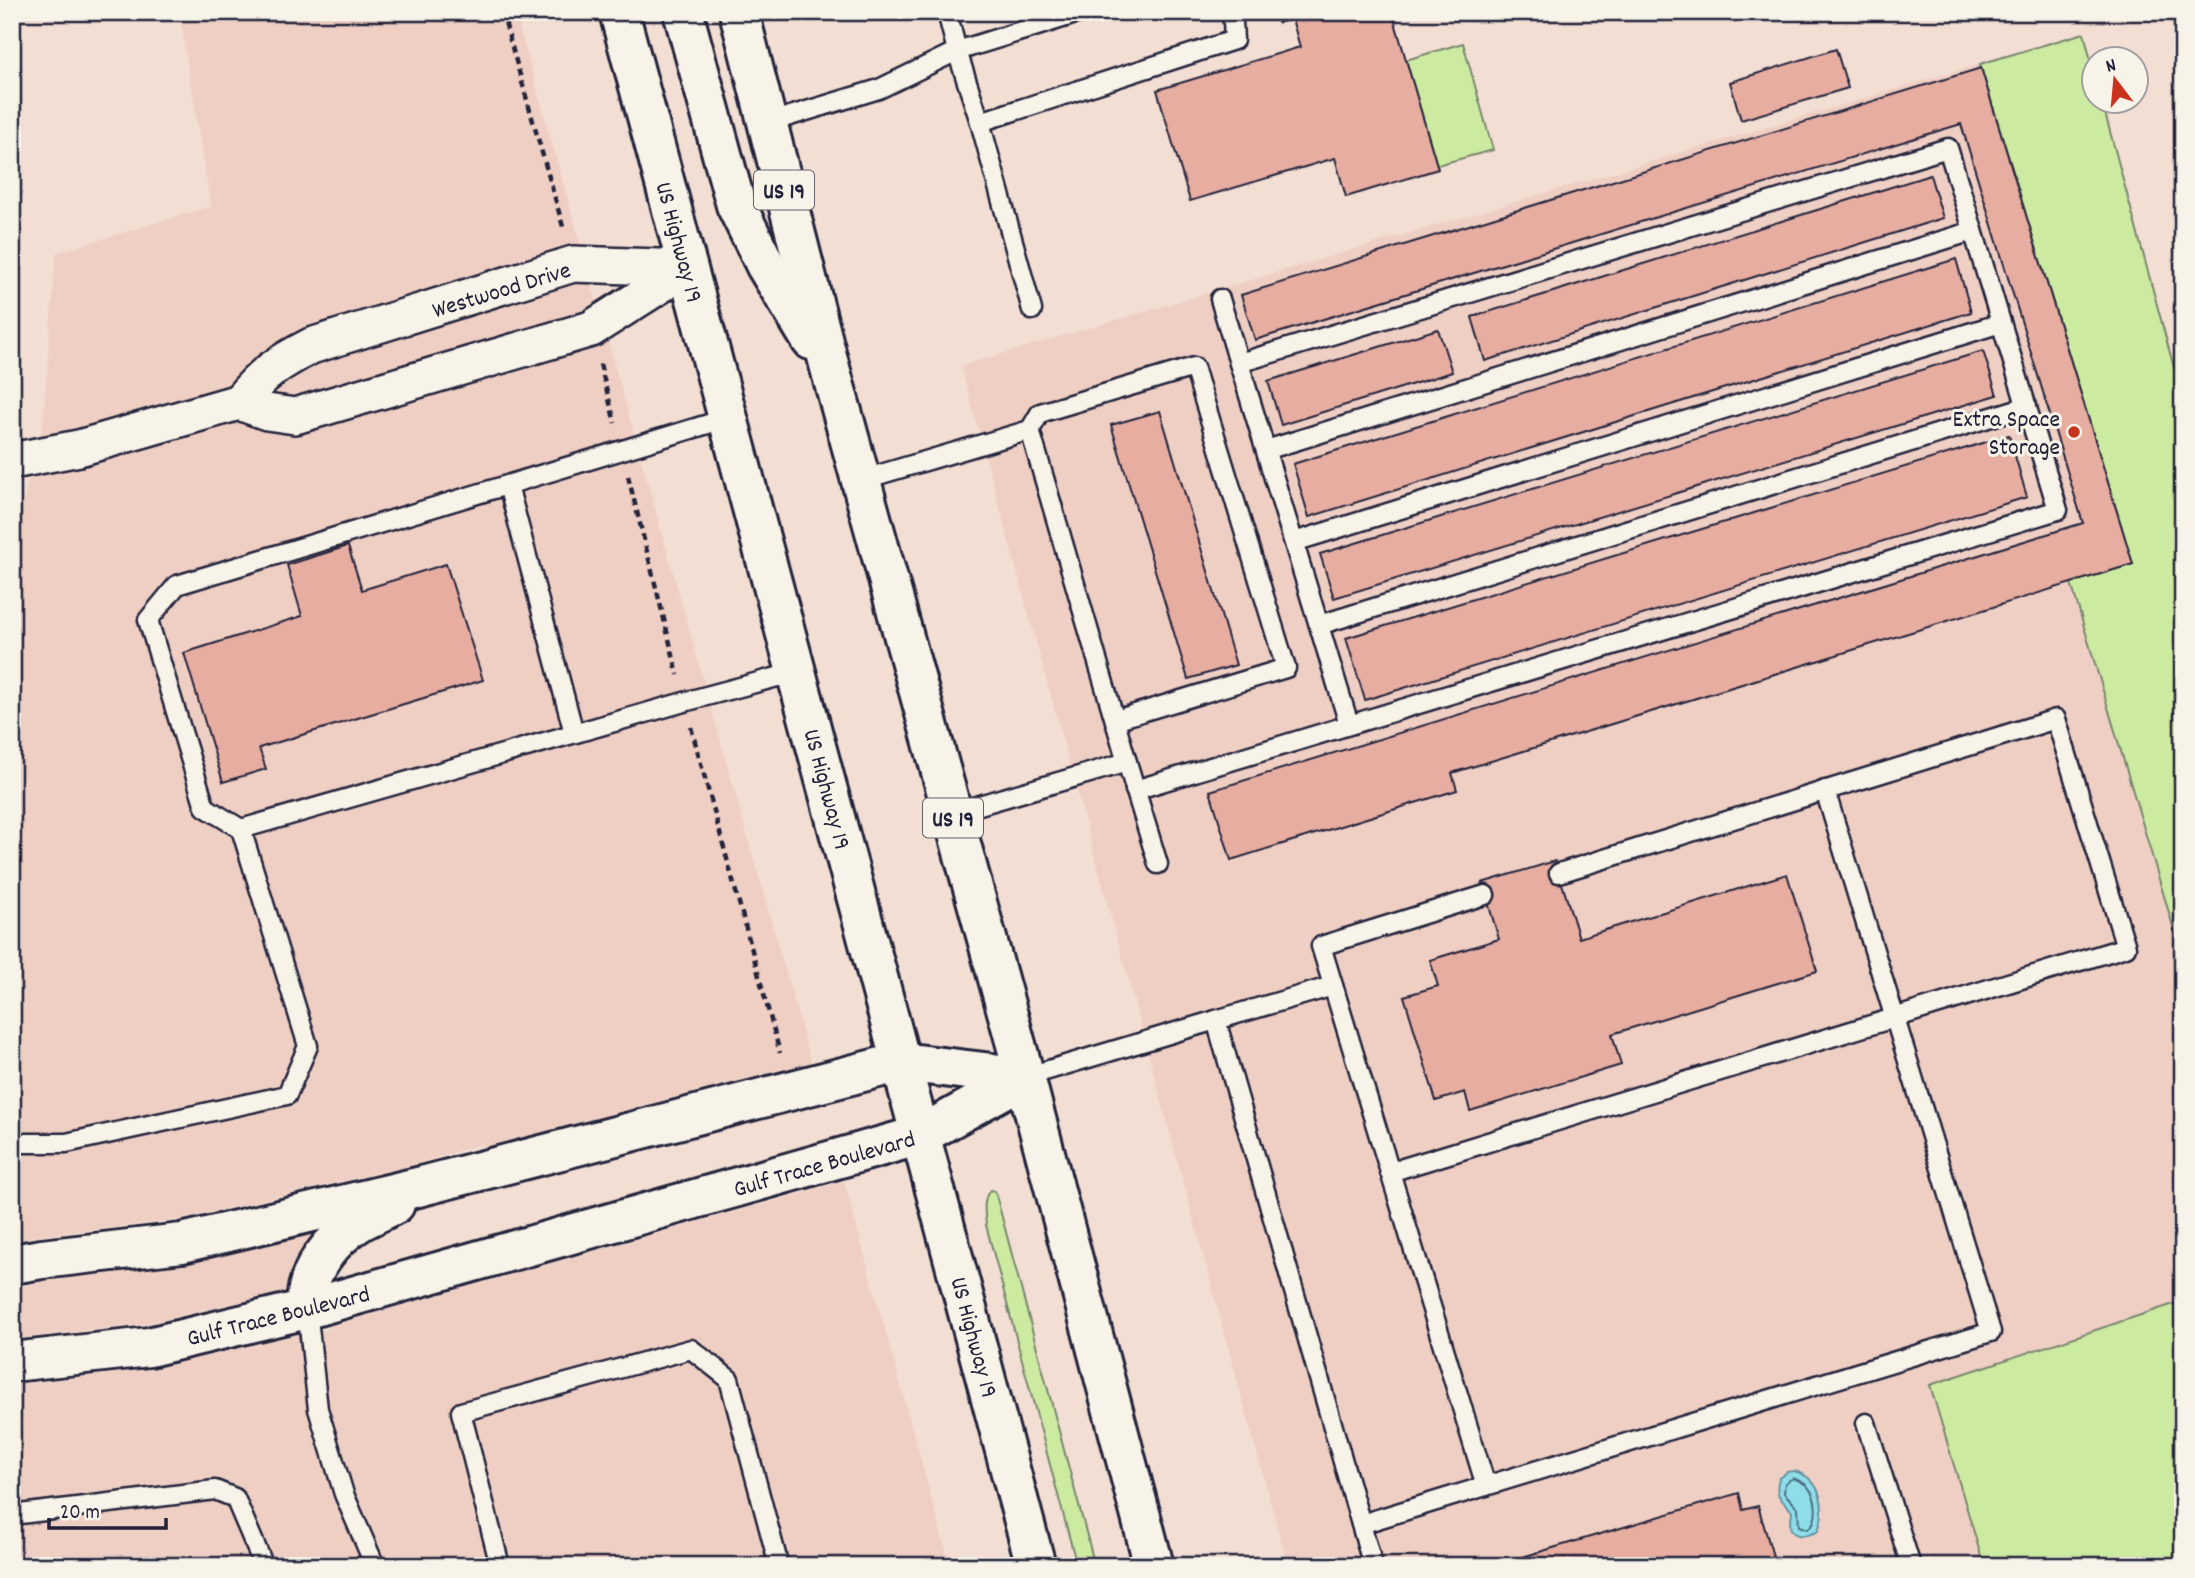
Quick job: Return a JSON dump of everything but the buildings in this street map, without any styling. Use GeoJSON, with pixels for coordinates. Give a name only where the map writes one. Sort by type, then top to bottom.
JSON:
{"type":"FeatureCollection","features":[{"type":"Feature","properties":{"kind":"main road","name":"US Highway 19"},"geometry":{"type":"LineString","coordinates":[[619,12],[1036,1566]]}},
{"type":"Feature","properties":{"kind":"main road"},"geometry":{"type":"LineString","coordinates":[[683,12],[736,205],[765,266],[830,368]]}},
{"type":"Feature","properties":{"kind":"main road","name":"US 19"},"geometry":{"type":"LineString","coordinates":[[739,12],[830,368],[1025,1077],[1154,1566]]}},
{"type":"Feature","properties":{"kind":"main road"},"geometry":{"type":"LineString","coordinates":[[12,1264],[182,1242],[472,1173],[901,1062],[1025,1077]]}},
{"type":"Feature","properties":{"kind":"main road","name":"Gulf Trace Boulevard"},"geometry":{"type":"LineString","coordinates":[[12,1362],[149,1347],[307,1310],[921,1135],[1025,1077]]}},
{"type":"Feature","properties":{"kind":"main road"},"geometry":{"type":"LineString","coordinates":[[307,1310],[305,1295],[312,1272],[330,1248],[359,1222],[410,1197],[472,1173]]}},
{"type":"Feature","properties":{"kind":"street","name":"Westwood Drive"},"geometry":{"type":"LineString","coordinates":[[239,402],[258,379],[280,362],[311,346],[573,264],[687,268]]}},
{"type":"Feature","properties":{"kind":"street"},"geometry":{"type":"LineString","coordinates":[[12,461],[79,448],[239,402],[267,412],[295,416],[591,328],[687,268]]}},
{"type":"Feature","properties":{"kind":"lane"},"geometry":{"type":"LineString","coordinates":[[947,12],[1032,310]]}},
{"type":"Feature","properties":{"kind":"lane"},"geometry":{"type":"LineString","coordinates":[[767,123],[878,89],[957,51],[1082,12]]}},
{"type":"Feature","properties":{"kind":"lane"},"geometry":{"type":"LineString","coordinates":[[980,121],[1234,40],[1230,12]]}},
{"type":"Feature","properties":{"kind":"lane"},"geometry":{"type":"LineString","coordinates":[[1135,790],[2058,510],[1948,148],[1239,363]]}},
{"type":"Feature","properties":{"kind":"lane"},"geometry":{"type":"LineString","coordinates":[[1266,450],[1973,231]]}},
{"type":"Feature","properties":{"kind":"lane"},"geometry":{"type":"LineString","coordinates":[[1220,299],[1349,724]]}},
{"type":"Feature","properties":{"kind":"lane"},"geometry":{"type":"LineString","coordinates":[[1294,542],[2001,323]]}},
{"type":"Feature","properties":{"kind":"lane"},"geometry":{"type":"LineString","coordinates":[[861,480],[1030,430],[1040,413],[1194,367],[1286,668],[1115,720]]}},
{"type":"Feature","properties":{"kind":"lane"},"geometry":{"type":"LineString","coordinates":[[1319,625],[2026,406]]}},
{"type":"Feature","properties":{"kind":"lane"},"geometry":{"type":"LineString","coordinates":[[12,1143],[66,1143],[287,1096],[308,1046],[241,829],[205,807],[148,620],[177,585],[727,418]]}},
{"type":"Feature","properties":{"kind":"lane"},"geometry":{"type":"LineString","coordinates":[[1030,430],[1158,864]]}},
{"type":"Feature","properties":{"kind":"lane"},"geometry":{"type":"LineString","coordinates":[[508,485],[574,733]]}},
{"type":"Feature","properties":{"kind":"lane"},"geometry":{"type":"LineString","coordinates":[[241,829],[796,672]]}},
{"type":"Feature","properties":{"kind":"lane"},"geometry":{"type":"LineString","coordinates":[[1390,1172],[2126,947],[2056,719],[1559,873]]}},
{"type":"Feature","properties":{"kind":"lane"},"geometry":{"type":"LineString","coordinates":[[951,813],[1127,762]]}},
{"type":"Feature","properties":{"kind":"lane"},"geometry":{"type":"LineString","coordinates":[[1361,1524],[1991,1332],[1825,790]]}},
{"type":"Feature","properties":{"kind":"lane"},"geometry":{"type":"LineString","coordinates":[[1485,895],[1321,946],[1486,1486]]}},
{"type":"Feature","properties":{"kind":"lane"},"geometry":{"type":"LineString","coordinates":[[1025,1077],[1333,986]]}},
{"type":"Feature","properties":{"kind":"lane"},"geometry":{"type":"LineString","coordinates":[[1216,1020],[1373,1566]]}},
{"type":"Feature","properties":{"kind":"lane"},"geometry":{"type":"LineString","coordinates":[[307,1310],[318,1409],[344,1494],[375,1566]]}},
{"type":"Feature","properties":{"kind":"lane"},"geometry":{"type":"LineString","coordinates":[[500,1566],[461,1412],[691,1349],[729,1379],[779,1566]]}},
{"type":"Feature","properties":{"kind":"lane"},"geometry":{"type":"LineString","coordinates":[[1866,1423],[1911,1566]]}},
{"type":"Feature","properties":{"kind":"lane"},"geometry":{"type":"LineString","coordinates":[[12,1515],[215,1490],[235,1498],[264,1566]]}},
{"type":"Feature","properties":{"kind":"path"},"geometry":{"type":"LineString","coordinates":[[502,12],[573,264]]}},
{"type":"Feature","properties":{"kind":"path"},"geometry":{"type":"LineString","coordinates":[[591,328],[684,702],[790,1092]]}},
{"type":"Feature","properties":{"kind":"shaded area"},"geometry":{"type":"Polygon","coordinates":[[[179,12],[515,12],[811,1062],[483,1147],[482,1144],[412,1165],[177,1220],[12,1241],[12,548],[43,422],[56,253],[211,206],[179,12]]]}},
{"type":"Feature","properties":{"kind":"shaded area"},"geometry":{"type":"Polygon","coordinates":[[[1980,64],[2133,564],[2071,584],[2183,960],[2183,1301],[1930,1386],[1984,1566],[1288,1566],[961,366],[1980,64]]]}},
{"type":"Feature","properties":{"kind":"shaded area"},"geometry":{"type":"Polygon","coordinates":[[[844,1181],[950,1566],[12,1566],[12,1385],[153,1369],[311,1331],[330,1329],[330,1326],[844,1181]]]}},
{"type":"Feature","properties":{"kind":"shaded area"},"geometry":{"type":"Polygon","coordinates":[[[313,1235],[292,1264],[286,1291],[145,1324],[12,1339],[12,1288],[46,1281],[187,1264],[313,1235]]]}},
{"type":"Feature","properties":{"kind":"green space"},"geometry":{"type":"Polygon","coordinates":[[[2084,33],[2087,46],[2080,46],[2080,116],[2106,116],[2183,401],[2183,960],[2071,583],[2133,564],[1980,64],[2084,33]]]}},
{"type":"Feature","properties":{"kind":"green space"},"geometry":{"type":"Polygon","coordinates":[[[1463,43],[1493,150],[1437,165],[1406,60],[1463,43]]]}},
{"type":"Feature","properties":{"kind":"green space"},"geometry":{"type":"Polygon","coordinates":[[[990,1190],[995,1191],[1095,1566],[1077,1566],[986,1225],[985,1202],[990,1190]]]}},
{"type":"Feature","properties":{"kind":"green space"},"geometry":{"type":"Polygon","coordinates":[[[2183,1301],[2183,1566],[1984,1566],[1930,1385],[2183,1301]]]}},
{"type":"Feature","properties":{"kind":"water"},"geometry":{"type":"Polygon","coordinates":[[[1794,1471],[1810,1480],[1820,1495],[1821,1522],[1818,1531],[1809,1534],[1800,1535],[1793,1532],[1790,1523],[1792,1511],[1778,1493],[1779,1478],[1794,1471]]]}},
{"type":"Feature","properties":{"kind":"place","name":"Extra Space Storage"},"geometry":{"type":"Point","coordinates":[2074,432]}}]}
